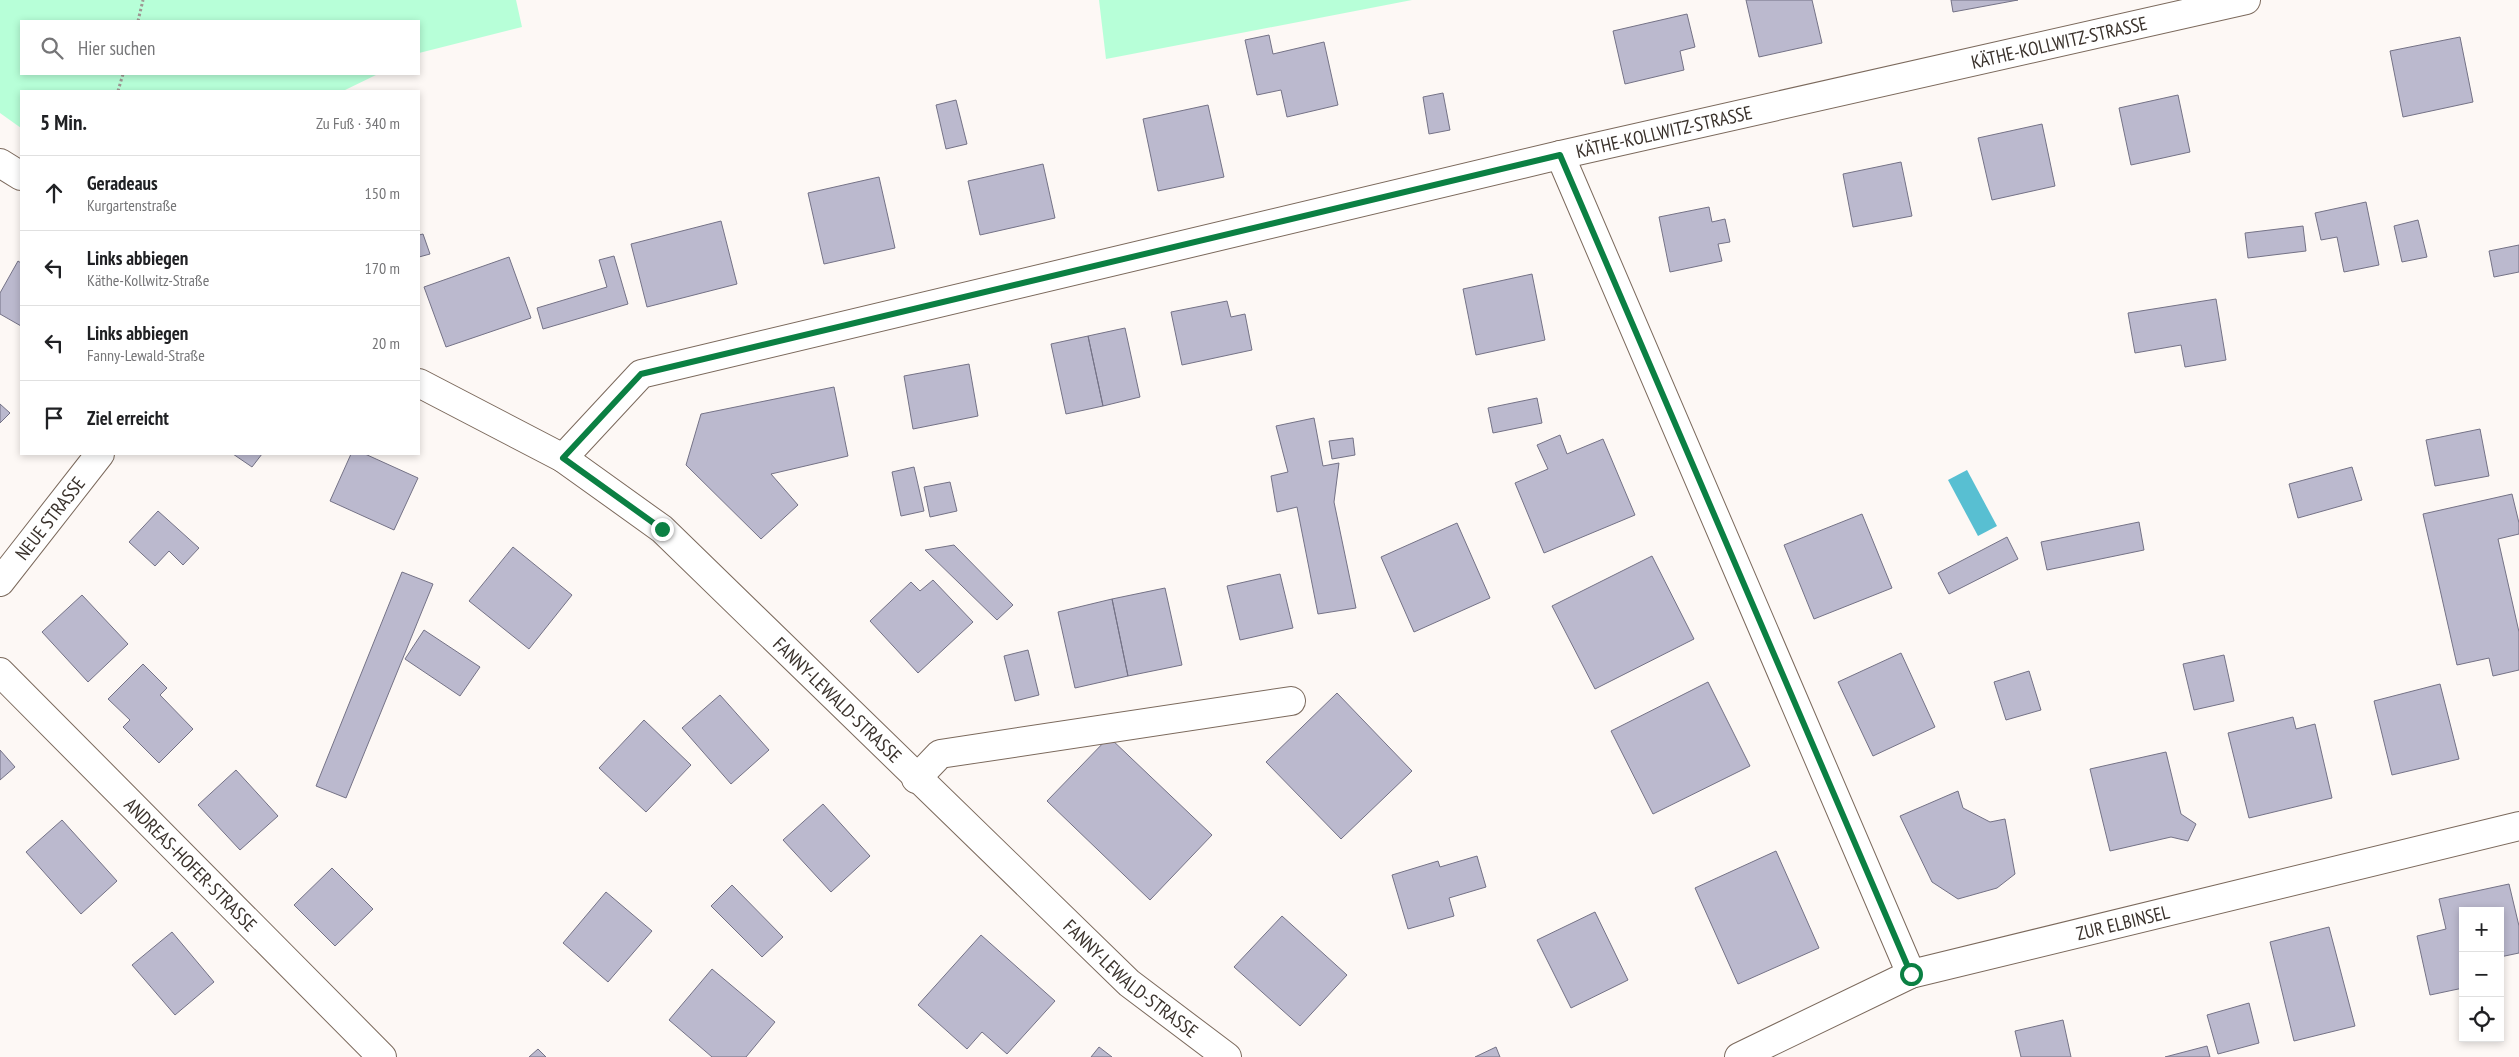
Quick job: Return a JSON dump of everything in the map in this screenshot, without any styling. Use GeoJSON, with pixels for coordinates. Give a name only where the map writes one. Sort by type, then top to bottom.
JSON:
{"type":"FeatureCollection","features":[{"type":"Feature","properties":{"kind":"street","name":"KÄTHE-KOLLWITZ-STRASSE"},"geometry":{"type":"LineString","coordinates":[[563,458],[641,374],[1560,155],[2246,0]]}},
{"type":"Feature","properties":{"kind":"street"},"geometry":{"type":"LineString","coordinates":[[1560,155],[1911,974]]}},
{"type":"Feature","properties":{"kind":"street"},"geometry":{"type":"LineString","coordinates":[[0,163],[20,175]]}},
{"type":"Feature","properties":{"kind":"street","name":"FANNY-LEWALD-STRASSE"},"geometry":{"type":"LineString","coordinates":[[420,384],[563,458],[662,529],[916,779],[1129,983],[1228,1057]]}},
{"type":"Feature","properties":{"kind":"street","name":"NEUE STRASSE"},"geometry":{"type":"LineString","coordinates":[[0,582],[99,455]]}},
{"type":"Feature","properties":{"kind":"street","name":"ANDREAS-HOFER-STRASSE"},"geometry":{"type":"LineString","coordinates":[[0,672],[382,1057]]}},
{"type":"Feature","properties":{"kind":"street"},"geometry":{"type":"LineString","coordinates":[[916,779],[940,754],[1291,701]]}},
{"type":"Feature","properties":{"kind":"street","name":"ZUR ELBINSEL"},"geometry":{"type":"LineString","coordinates":[[1738,1057],[1911,974],[2519,826]]}},
{"type":"Feature","properties":{"kind":"path"},"geometry":{"type":"LineString","coordinates":[[138,20],[144,0]]}},
{"type":"Feature","properties":{"kind":"path"},"geometry":{"type":"LineString","coordinates":[[118,90],[123,75]]}},
{"type":"Feature","properties":{"kind":"green space"},"geometry":{"type":"Polygon","coordinates":[[[0,0],[516,0],[522,27],[420,53],[420,20],[20,20],[20,75],[376,75],[345,90],[20,90],[20,127],[0,113],[0,0]]]}},
{"type":"Feature","properties":{"kind":"green space"},"geometry":{"type":"Polygon","coordinates":[[[1099,0],[1412,0],[1106,59],[1099,0]]]}},
{"type":"Feature","properties":{"kind":"water"},"geometry":{"type":"Polygon","coordinates":[[[1967,470],[1997,526],[1978,536],[1948,480],[1967,470]]]}},
{"type":"Feature","properties":{"kind":"building"},"geometry":{"type":"Polygon","coordinates":[[[1746,0],[1812,0],[1822,43],[1759,57],[1746,0]]]}},
{"type":"Feature","properties":{"kind":"building"},"geometry":{"type":"Polygon","coordinates":[[[1951,0],[2018,0],[1953,12],[1951,0]]]}},
{"type":"Feature","properties":{"kind":"building"},"geometry":{"type":"Polygon","coordinates":[[[1687,14],[1695,47],[1680,51],[1684,70],[1625,84],[1613,31],[1687,14]]]}},
{"type":"Feature","properties":{"kind":"building"},"geometry":{"type":"Polygon","coordinates":[[[1269,35],[1273,54],[1324,42],[1338,105],[1287,117],[1281,90],[1257,95],[1245,40],[1269,35]]]}},
{"type":"Feature","properties":{"kind":"building"},"geometry":{"type":"Polygon","coordinates":[[[2460,37],[2473,102],[2403,117],[2390,51],[2460,37]]]}},
{"type":"Feature","properties":{"kind":"building"},"geometry":{"type":"Polygon","coordinates":[[[1443,93],[1450,130],[1429,134],[1423,97],[1443,93]]]}},
{"type":"Feature","properties":{"kind":"building"},"geometry":{"type":"Polygon","coordinates":[[[2178,95],[2190,152],[2131,165],[2119,108],[2178,95]]]}},
{"type":"Feature","properties":{"kind":"building"},"geometry":{"type":"Polygon","coordinates":[[[956,100],[967,144],[946,149],[936,105],[956,100]]]}},
{"type":"Feature","properties":{"kind":"building"},"geometry":{"type":"Polygon","coordinates":[[[1208,105],[1224,177],[1158,191],[1143,119],[1208,105]]]}},
{"type":"Feature","properties":{"kind":"building"},"geometry":{"type":"Polygon","coordinates":[[[2042,124],[2055,186],[1992,200],[1978,138],[2042,124]]]}},
{"type":"Feature","properties":{"kind":"building"},"geometry":{"type":"Polygon","coordinates":[[[1901,162],[1912,216],[1853,227],[1843,174],[1901,162]]]}},
{"type":"Feature","properties":{"kind":"building"},"geometry":{"type":"Polygon","coordinates":[[[1043,164],[1055,218],[980,235],[968,181],[1043,164]]]}},
{"type":"Feature","properties":{"kind":"building"},"geometry":{"type":"Polygon","coordinates":[[[879,177],[895,248],[824,264],[808,193],[879,177]]]}},
{"type":"Feature","properties":{"kind":"building"},"geometry":{"type":"Polygon","coordinates":[[[2366,202],[2379,265],[2344,272],[2337,237],[2321,240],[2315,213],[2366,202]]]}},
{"type":"Feature","properties":{"kind":"building"},"geometry":{"type":"Polygon","coordinates":[[[1709,207],[1712,222],[1725,219],[1730,242],[1718,244],[1722,261],[1670,272],[1659,217],[1709,207]]]}},
{"type":"Feature","properties":{"kind":"building"},"geometry":{"type":"Polygon","coordinates":[[[2418,220],[2427,257],[2402,262],[2394,226],[2418,220]]]}},
{"type":"Feature","properties":{"kind":"building"},"geometry":{"type":"Polygon","coordinates":[[[721,221],[737,284],[647,307],[631,244],[721,221]]]}},
{"type":"Feature","properties":{"kind":"building"},"geometry":{"type":"Polygon","coordinates":[[[2303,226],[2306,251],[2248,258],[2245,233],[2303,226]]]}},
{"type":"Feature","properties":{"kind":"building"},"geometry":{"type":"Polygon","coordinates":[[[423,234],[430,254],[420,257],[420,235],[423,234]]]}},
{"type":"Feature","properties":{"kind":"building"},"geometry":{"type":"Polygon","coordinates":[[[2519,245],[2519,272],[2494,277],[2489,251],[2519,245]]]}},
{"type":"Feature","properties":{"kind":"building"},"geometry":{"type":"Polygon","coordinates":[[[614,256],[628,304],[543,329],[537,308],[607,287],[599,260],[614,256]]]}},
{"type":"Feature","properties":{"kind":"building"},"geometry":{"type":"Polygon","coordinates":[[[509,257],[531,318],[446,347],[424,287],[509,257]]]}},
{"type":"Feature","properties":{"kind":"building"},"geometry":{"type":"Polygon","coordinates":[[[18,261],[20,262],[20,325],[0,314],[0,293],[18,261]]]}},
{"type":"Feature","properties":{"kind":"building"},"geometry":{"type":"Polygon","coordinates":[[[1532,274],[1545,340],[1476,355],[1463,289],[1532,274]]]}},
{"type":"Feature","properties":{"kind":"building"},"geometry":{"type":"Polygon","coordinates":[[[2216,299],[2226,360],[2185,367],[2181,345],[2135,353],[2128,313],[2216,299]]]}},
{"type":"Feature","properties":{"kind":"building"},"geometry":{"type":"Polygon","coordinates":[[[1227,301],[1231,317],[1245,314],[1252,350],[1182,365],[1171,312],[1227,301]]]}},
{"type":"Feature","properties":{"kind":"building"},"geometry":{"type":"Polygon","coordinates":[[[1125,328],[1140,397],[1103,406],[1088,336],[1125,328]]]}},
{"type":"Feature","properties":{"kind":"building"},"geometry":{"type":"Polygon","coordinates":[[[1088,336],[1103,406],[1066,414],[1051,344],[1088,336]]]}},
{"type":"Feature","properties":{"kind":"building"},"geometry":{"type":"Polygon","coordinates":[[[969,364],[978,416],[913,429],[904,376],[969,364]]]}},
{"type":"Feature","properties":{"kind":"building"},"geometry":{"type":"Polygon","coordinates":[[[834,387],[848,456],[771,474],[798,505],[761,539],[686,465],[701,414],[834,387]]]}},
{"type":"Feature","properties":{"kind":"building"},"geometry":{"type":"Polygon","coordinates":[[[1537,398],[1542,423],[1493,433],[1488,408],[1537,398]]]}},
{"type":"Feature","properties":{"kind":"building"},"geometry":{"type":"Polygon","coordinates":[[[0,404],[10,413],[0,423],[0,404]]]}},
{"type":"Feature","properties":{"kind":"building"},"geometry":{"type":"Polygon","coordinates":[[[1314,418],[1323,466],[1339,463],[1334,502],[1356,608],[1318,614],[1297,507],[1277,512],[1271,476],[1288,472],[1276,426],[1314,418]]]}},
{"type":"Feature","properties":{"kind":"building"},"geometry":{"type":"Polygon","coordinates":[[[2480,429],[2489,476],[2435,486],[2426,440],[2480,429]]]}},
{"type":"Feature","properties":{"kind":"building"},"geometry":{"type":"Polygon","coordinates":[[[1560,435],[1567,454],[1603,439],[1635,515],[1544,553],[1515,483],[1548,469],[1537,445],[1560,435]]]}},
{"type":"Feature","properties":{"kind":"building"},"geometry":{"type":"Polygon","coordinates":[[[1353,438],[1355,455],[1332,459],[1329,441],[1353,438]]]}},
{"type":"Feature","properties":{"kind":"building"},"geometry":{"type":"Polygon","coordinates":[[[234,455],[261,455],[252,467],[234,455]]]}},
{"type":"Feature","properties":{"kind":"building"},"geometry":{"type":"Polygon","coordinates":[[[351,455],[367,455],[418,478],[394,530],[330,501],[351,455]]]}},
{"type":"Feature","properties":{"kind":"building"},"geometry":{"type":"Polygon","coordinates":[[[914,467],[924,511],[901,516],[892,472],[914,467]]]}},
{"type":"Feature","properties":{"kind":"building"},"geometry":{"type":"Polygon","coordinates":[[[2352,467],[2362,500],[2298,518],[2289,484],[2352,467]]]}},
{"type":"Feature","properties":{"kind":"building"},"geometry":{"type":"Polygon","coordinates":[[[950,482],[957,511],[930,517],[924,487],[950,482]]]}},
{"type":"Feature","properties":{"kind":"building"},"geometry":{"type":"Polygon","coordinates":[[[2512,494],[2519,523],[2519,534],[2498,539],[2519,632],[2519,670],[2493,676],[2489,658],[2457,665],[2423,514],[2512,494]]]}},
{"type":"Feature","properties":{"kind":"building"},"geometry":{"type":"Polygon","coordinates":[[[158,511],[199,548],[183,565],[169,551],[155,566],[129,542],[158,511]]]}},
{"type":"Feature","properties":{"kind":"building"},"geometry":{"type":"Polygon","coordinates":[[[1862,514],[1892,588],[1814,619],[1784,545],[1862,514]]]}},
{"type":"Feature","properties":{"kind":"building"},"geometry":{"type":"Polygon","coordinates":[[[2139,522],[2144,550],[2047,570],[2041,542],[2139,522]]]}},
{"type":"Feature","properties":{"kind":"building"},"geometry":{"type":"Polygon","coordinates":[[[1457,523],[1490,598],[1414,632],[1381,557],[1457,523]]]}},
{"type":"Feature","properties":{"kind":"building"},"geometry":{"type":"Polygon","coordinates":[[[2007,537],[2018,559],[1949,594],[1938,573],[2007,537]]]}},
{"type":"Feature","properties":{"kind":"building"},"geometry":{"type":"Polygon","coordinates":[[[954,545],[1013,605],[997,620],[925,550],[954,545]]]}},
{"type":"Feature","properties":{"kind":"building"},"geometry":{"type":"Polygon","coordinates":[[[513,547],[572,595],[529,649],[469,601],[513,547]]]}},
{"type":"Feature","properties":{"kind":"building"},"geometry":{"type":"Polygon","coordinates":[[[1652,556],[1694,639],[1595,689],[1552,606],[1652,556]]]}},
{"type":"Feature","properties":{"kind":"building"},"geometry":{"type":"Polygon","coordinates":[[[402,572],[433,584],[346,798],[316,786],[402,572]]]}},
{"type":"Feature","properties":{"kind":"building"},"geometry":{"type":"Polygon","coordinates":[[[1280,574],[1293,628],[1240,640],[1227,586],[1280,574]]]}},
{"type":"Feature","properties":{"kind":"building"},"geometry":{"type":"Polygon","coordinates":[[[933,580],[973,622],[918,673],[870,621],[911,582],[920,591],[933,580]]]}},
{"type":"Feature","properties":{"kind":"building"},"geometry":{"type":"Polygon","coordinates":[[[1165,588],[1182,665],[1128,676],[1112,599],[1165,588]]]}},
{"type":"Feature","properties":{"kind":"building"},"geometry":{"type":"Polygon","coordinates":[[[82,595],[128,644],[88,682],[42,632],[82,595]]]}},
{"type":"Feature","properties":{"kind":"building"},"geometry":{"type":"Polygon","coordinates":[[[1112,599],[1128,676],[1075,688],[1058,612],[1112,599]]]}},
{"type":"Feature","properties":{"kind":"building"},"geometry":{"type":"Polygon","coordinates":[[[424,630],[480,667],[460,696],[405,659],[424,630]]]}},
{"type":"Feature","properties":{"kind":"building"},"geometry":{"type":"Polygon","coordinates":[[[1028,650],[1039,695],[1015,701],[1004,656],[1028,650]]]}},
{"type":"Feature","properties":{"kind":"building"},"geometry":{"type":"Polygon","coordinates":[[[1901,653],[1935,727],[1873,756],[1838,682],[1901,653]]]}},
{"type":"Feature","properties":{"kind":"building"},"geometry":{"type":"Polygon","coordinates":[[[2224,655],[2234,701],[2194,710],[2183,664],[2224,655]]]}},
{"type":"Feature","properties":{"kind":"building"},"geometry":{"type":"Polygon","coordinates":[[[143,664],[167,688],[160,695],[193,729],[159,763],[123,727],[130,720],[108,699],[143,664]]]}},
{"type":"Feature","properties":{"kind":"building"},"geometry":{"type":"Polygon","coordinates":[[[2029,671],[2041,710],[2006,720],[1994,682],[2029,671]]]}},
{"type":"Feature","properties":{"kind":"building"},"geometry":{"type":"Polygon","coordinates":[[[1708,682],[1750,766],[1653,814],[1611,731],[1708,682]]]}},
{"type":"Feature","properties":{"kind":"building"},"geometry":{"type":"Polygon","coordinates":[[[2440,684],[2459,759],[2392,775],[2374,701],[2440,684]]]}},
{"type":"Feature","properties":{"kind":"building"},"geometry":{"type":"Polygon","coordinates":[[[1337,693],[1412,771],[1341,839],[1266,762],[1337,693]]]}},
{"type":"Feature","properties":{"kind":"building"},"geometry":{"type":"Polygon","coordinates":[[[720,695],[769,750],[731,784],[682,728],[720,695]]]}},
{"type":"Feature","properties":{"kind":"building"},"geometry":{"type":"Polygon","coordinates":[[[2293,717],[2296,729],[2315,724],[2332,798],[2249,818],[2228,733],[2293,717]]]}},
{"type":"Feature","properties":{"kind":"building"},"geometry":{"type":"Polygon","coordinates":[[[644,720],[691,765],[646,812],[599,768],[644,720]]]}},
{"type":"Feature","properties":{"kind":"building"},"geometry":{"type":"Polygon","coordinates":[[[1109,737],[1212,835],[1150,900],[1047,801],[1109,737]]]}},
{"type":"Feature","properties":{"kind":"building"},"geometry":{"type":"Polygon","coordinates":[[[0,750],[15,767],[0,780],[0,750]]]}},
{"type":"Feature","properties":{"kind":"building"},"geometry":{"type":"Polygon","coordinates":[[[2166,752],[2181,814],[2196,824],[2188,841],[2171,837],[2110,851],[2090,769],[2166,752]]]}},
{"type":"Feature","properties":{"kind":"building"},"geometry":{"type":"Polygon","coordinates":[[[236,770],[278,816],[240,850],[198,805],[236,770]]]}},
{"type":"Feature","properties":{"kind":"building"},"geometry":{"type":"Polygon","coordinates":[[[1958,791],[1963,808],[1990,822],[2005,819],[2015,874],[1997,888],[1958,899],[1932,882],[1900,816],[1958,791]]]}},
{"type":"Feature","properties":{"kind":"building"},"geometry":{"type":"Polygon","coordinates":[[[823,804],[870,856],[831,892],[783,840],[823,804]]]}},
{"type":"Feature","properties":{"kind":"building"},"geometry":{"type":"Polygon","coordinates":[[[62,820],[117,881],[81,914],[26,852],[62,820]]]}},
{"type":"Feature","properties":{"kind":"building"},"geometry":{"type":"Polygon","coordinates":[[[1776,851],[1819,948],[1738,984],[1695,888],[1776,851]]]}},
{"type":"Feature","properties":{"kind":"building"},"geometry":{"type":"Polygon","coordinates":[[[1477,856],[1486,887],[1449,898],[1454,916],[1408,929],[1392,875],[1438,861],[1440,867],[1477,856]]]}},
{"type":"Feature","properties":{"kind":"building"},"geometry":{"type":"Polygon","coordinates":[[[332,868],[373,909],[335,946],[294,905],[332,868]]]}},
{"type":"Feature","properties":{"kind":"building"},"geometry":{"type":"Polygon","coordinates":[[[2509,884],[2519,926],[2519,953],[2504,956],[2504,907],[2459,907],[2459,989],[2430,995],[2417,936],[2446,929],[2439,899],[2509,884]]]}},
{"type":"Feature","properties":{"kind":"building"},"geometry":{"type":"Polygon","coordinates":[[[732,885],[783,937],[762,957],[711,906],[732,885]]]}},
{"type":"Feature","properties":{"kind":"building"},"geometry":{"type":"Polygon","coordinates":[[[606,892],[652,931],[608,982],[563,943],[606,892]]]}},
{"type":"Feature","properties":{"kind":"building"},"geometry":{"type":"Polygon","coordinates":[[[1595,912],[1628,980],[1571,1008],[1537,940],[1595,912]]]}},
{"type":"Feature","properties":{"kind":"building"},"geometry":{"type":"Polygon","coordinates":[[[1282,916],[1347,975],[1300,1026],[1234,967],[1282,916]]]}},
{"type":"Feature","properties":{"kind":"building"},"geometry":{"type":"Polygon","coordinates":[[[2329,927],[2355,1026],[2294,1041],[2270,942],[2329,927]]]}},
{"type":"Feature","properties":{"kind":"building"},"geometry":{"type":"Polygon","coordinates":[[[172,932],[214,982],[175,1015],[132,965],[172,932]]]}},
{"type":"Feature","properties":{"kind":"building"},"geometry":{"type":"Polygon","coordinates":[[[981,935],[1055,1001],[1007,1054],[982,1032],[967,1049],[918,1005],[981,935]]]}},
{"type":"Feature","properties":{"kind":"building"},"geometry":{"type":"Polygon","coordinates":[[[712,969],[775,1022],[746,1057],[712,1057],[669,1020],[712,969]]]}},
{"type":"Feature","properties":{"kind":"building"},"geometry":{"type":"Polygon","coordinates":[[[2249,1003],[2259,1043],[2218,1054],[2207,1015],[2249,1003]]]}},
{"type":"Feature","properties":{"kind":"building"},"geometry":{"type":"Polygon","coordinates":[[[2063,1020],[2071,1057],[2021,1057],[2015,1031],[2063,1020]]]}},
{"type":"Feature","properties":{"kind":"building"},"geometry":{"type":"Polygon","coordinates":[[[2207,1046],[2210,1057],[2165,1057],[2207,1046]]]}},
{"type":"Feature","properties":{"kind":"building"},"geometry":{"type":"Polygon","coordinates":[[[1099,1047],[1112,1057],[1091,1057],[1099,1047]]]}},
{"type":"Feature","properties":{"kind":"building"},"geometry":{"type":"Polygon","coordinates":[[[1496,1047],[1500,1057],[1475,1057],[1496,1047]]]}},
{"type":"Feature","properties":{"kind":"building"},"geometry":{"type":"Polygon","coordinates":[[[538,1049],[546,1057],[529,1057],[538,1049]]]}},
{"type":"Feature","properties":{"kind":"route"},"geometry":{"type":"LineString","coordinates":[[662,529],[563,458],[641,374],[1560,155],[1911,974]]}}]}
